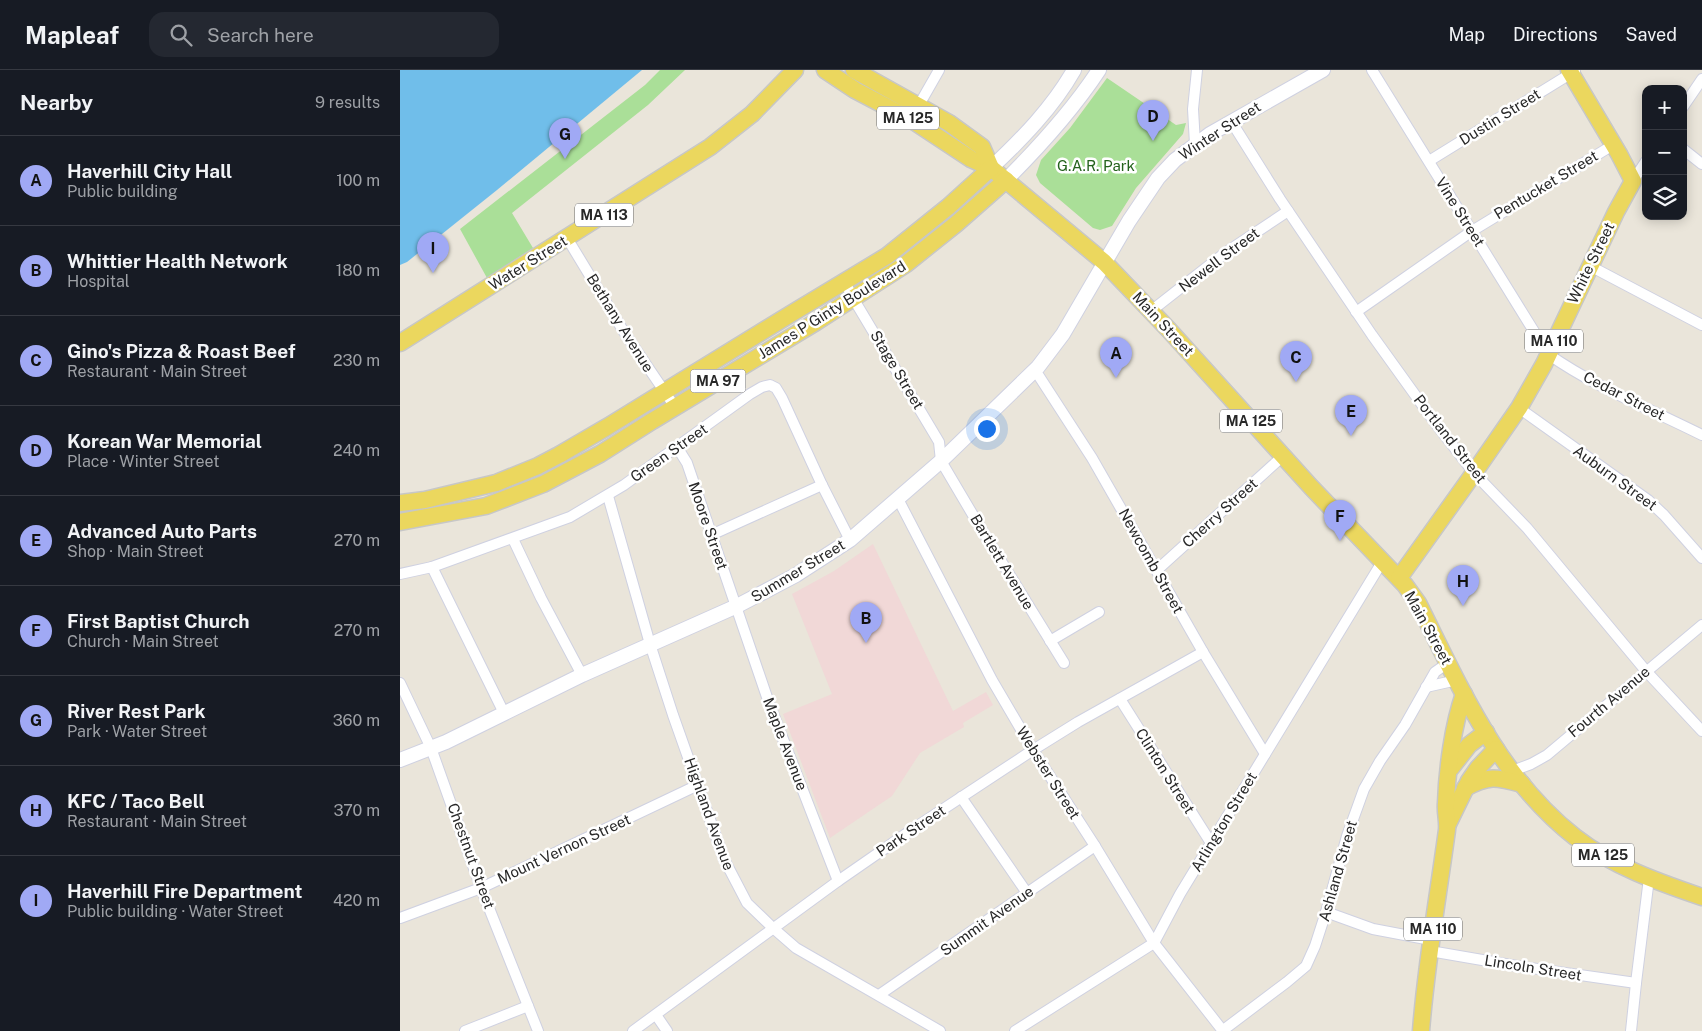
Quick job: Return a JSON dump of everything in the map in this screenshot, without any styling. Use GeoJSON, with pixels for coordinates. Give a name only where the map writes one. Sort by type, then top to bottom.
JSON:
{"type":"FeatureCollection","features":[{"type":"Feature","properties":{"kind":"main road","name":"Water Street"},"geometry":{"type":"LineString","coordinates":[[400,343],[682,166],[752,114],[795,70]]}},
{"type":"Feature","properties":{"kind":"main road","name":"Main Street"},"geometry":{"type":"LineString","coordinates":[[825,70],[855,90],[912,120],[971,159],[991,168],[1104,262],[1283,456],[1399,578],[1418,604],[1464,694],[1496,749],[1517,777],[1559,823],[1576,837],[1608,858],[1649,878],[1702,897]]}},
{"type":"Feature","properties":{"kind":"main road","name":"Main Street"},"geometry":{"type":"LineString","coordinates":[[854,70],[949,123],[982,147],[991,168]]}},
{"type":"Feature","properties":{"kind":"main road"},"geometry":{"type":"LineString","coordinates":[[991,168],[1022,138],[1047,108],[1074,70]]}},
{"type":"Feature","properties":{"kind":"main road"},"geometry":{"type":"LineString","coordinates":[[1006,180],[1038,149],[1077,101],[1098,70]]}},
{"type":"Feature","properties":{"kind":"main road","name":"Winter Street"},"geometry":{"type":"LineString","coordinates":[[1104,262],[1158,178],[1175,160],[1195,144],[1231,121],[1323,70]]}},
{"type":"Feature","properties":{"kind":"main road"},"geometry":{"type":"LineString","coordinates":[[1572,71],[1633,181]]}},
{"type":"Feature","properties":{"kind":"main road","name":"James P Ginty Boulevard"},"geometry":{"type":"LineString","coordinates":[[400,503],[426,500],[466,491],[518,475],[552,458],[664,393],[887,256],[948,207],[991,168]]}},
{"type":"Feature","properties":{"kind":"main road","name":"James P Ginty Boulevard"},"geometry":{"type":"LineString","coordinates":[[400,522],[486,506],[567,473],[816,322],[906,264],[956,224],[1006,180]]}},
{"type":"Feature","properties":{"kind":"main road","name":"White Street"},"geometry":{"type":"LineString","coordinates":[[1399,578],[1519,408],[1548,354],[1633,181]]}},
{"type":"Feature","properties":{"kind":"main road","name":"Summer Street"},"geometry":{"type":"LineString","coordinates":[[400,760],[432,748],[582,675],[737,606],[796,575],[850,540],[941,460],[1035,370],[1063,334],[1104,262]]}},
{"type":"Feature","properties":{"kind":"main road","name":"MA 110"},"geometry":{"type":"LineString","coordinates":[[1421,1031],[1430,945],[1447,827],[1446,804],[1450,769],[1457,715],[1464,694]]}},
{"type":"Feature","properties":{"kind":"main road"},"geometry":{"type":"LineString","coordinates":[[1450,769],[1469,744],[1486,732]]}},
{"type":"Feature","properties":{"kind":"main road","name":"MA 110"},"geometry":{"type":"LineString","coordinates":[[1447,827],[1465,788],[1478,768],[1496,749]]}},
{"type":"Feature","properties":{"kind":"main road"},"geometry":{"type":"LineString","coordinates":[[1465,788],[1480,780],[1517,777]]}},
{"type":"Feature","properties":{"kind":"street"},"geometry":{"type":"LineString","coordinates":[[919,105],[939,70]]}},
{"type":"Feature","properties":{"kind":"street"},"geometry":{"type":"LineString","coordinates":[[1195,144],[1193,108],[1197,70]]}},
{"type":"Feature","properties":{"kind":"street","name":"Vine Street"},"geometry":{"type":"LineString","coordinates":[[1372,70],[1548,354]]}},
{"type":"Feature","properties":{"kind":"street","name":"Dustin Street"},"geometry":{"type":"LineString","coordinates":[[1429,161],[1572,71]]}},
{"type":"Feature","properties":{"kind":"street"},"geometry":{"type":"LineString","coordinates":[[1687,100],[1702,79]]}},
{"type":"Feature","properties":{"kind":"street","name":"Portland Street"},"geometry":{"type":"LineString","coordinates":[[1231,121],[1288,211],[1356,312],[1417,399],[1474,473],[1526,528],[1646,671],[1702,731]]}},
{"type":"Feature","properties":{"kind":"street","name":"Pentucket Street"},"geometry":{"type":"LineString","coordinates":[[1356,312],[1472,231],[1613,145]]}},
{"type":"Feature","properties":{"kind":"street"},"geometry":{"type":"LineString","coordinates":[[1687,152],[1702,164]]}},
{"type":"Feature","properties":{"kind":"street"},"geometry":{"type":"LineString","coordinates":[[1633,181],[1642,167]]}},
{"type":"Feature","properties":{"kind":"street","name":"Newell Street"},"geometry":{"type":"LineString","coordinates":[[1151,311],[1226,253],[1288,211]]}},
{"type":"Feature","properties":{"kind":"street","name":"Bethany Avenue"},"geometry":{"type":"LineString","coordinates":[[567,238],[624,332],[675,407]]}},
{"type":"Feature","properties":{"kind":"street"},"geometry":{"type":"LineString","coordinates":[[1590,266],[1702,325]]}},
{"type":"Feature","properties":{"kind":"street","name":"Stage Street"},"geometry":{"type":"LineString","coordinates":[[845,282],[939,442],[941,460]]}},
{"type":"Feature","properties":{"kind":"street","name":"Cedar Street"},"geometry":{"type":"LineString","coordinates":[[1548,354],[1564,365],[1619,394],[1702,434]]}},
{"type":"Feature","properties":{"kind":"street","name":"Newcomb Street"},"geometry":{"type":"LineString","coordinates":[[1035,370],[1092,458],[1203,652],[1265,754]]}},
{"type":"Feature","properties":{"kind":"street","name":"Green Street"},"geometry":{"type":"LineString","coordinates":[[400,574],[432,567],[570,517],[608,496],[750,394],[770,385],[776,388],[782,398],[850,540]]}},
{"type":"Feature","properties":{"kind":"street","name":"Auburn Street"},"geometry":{"type":"LineString","coordinates":[[1519,408],[1648,500],[1702,558]]}},
{"type":"Feature","properties":{"kind":"street","name":"Moore Street"},"geometry":{"type":"LineString","coordinates":[[677,447],[687,463],[737,606]]}},
{"type":"Feature","properties":{"kind":"street","name":"Cherry Street"},"geometry":{"type":"LineString","coordinates":[[1156,570],[1283,456]]}},
{"type":"Feature","properties":{"kind":"street","name":"Bartlett Avenue"},"geometry":{"type":"LineString","coordinates":[[941,460],[1064,663]]}},
{"type":"Feature","properties":{"kind":"street"},"geometry":{"type":"LineString","coordinates":[[711,535],[822,485]]}},
{"type":"Feature","properties":{"kind":"street","name":"Highland Avenue"},"geometry":{"type":"LineString","coordinates":[[608,496],[650,644],[698,785],[724,859],[747,903],[796,948],[940,1031]]}},
{"type":"Feature","properties":{"kind":"street","name":"Webster Street"},"geometry":{"type":"LineString","coordinates":[[898,499],[992,680],[1033,750],[1095,846],[1154,943],[1222,1031]]}},
{"type":"Feature","properties":{"kind":"street"},"geometry":{"type":"LineString","coordinates":[[513,539],[541,598],[582,675]]}},
{"type":"Feature","properties":{"kind":"street","name":"Arlington Street"},"geometry":{"type":"LineString","coordinates":[[1015,1031],[1154,943],[1180,894],[1382,562]]}},
{"type":"Feature","properties":{"kind":"street"},"geometry":{"type":"LineString","coordinates":[[432,567],[504,713]]}},
{"type":"Feature","properties":{"kind":"street","name":"Maple Avenue"},"geometry":{"type":"LineString","coordinates":[[737,606],[769,703],[838,881]]}},
{"type":"Feature","properties":{"kind":"street"},"geometry":{"type":"LineString","coordinates":[[1050,641],[1099,612]]}},
{"type":"Feature","properties":{"kind":"street","name":"Fourth Avenue"},"geometry":{"type":"LineString","coordinates":[[1517,777],[1531,764],[1547,755],[1702,625]]}},
{"type":"Feature","properties":{"kind":"street","name":"Park Street"},"geometry":{"type":"LineString","coordinates":[[633,1031],[838,881],[961,797],[1078,722],[1203,652]]}},
{"type":"Feature","properties":{"kind":"street","name":"Ashland Street"},"geometry":{"type":"LineString","coordinates":[[1222,1031],[1306,966],[1315,946],[1347,836],[1364,789],[1435,672],[1448,664]]}},
{"type":"Feature","properties":{"kind":"street"},"geometry":{"type":"LineString","coordinates":[[1426,687],[1457,680]]}},
{"type":"Feature","properties":{"kind":"street","name":"Chestnut Street"},"geometry":{"type":"LineString","coordinates":[[400,683],[432,748],[481,888],[538,1031]]}},
{"type":"Feature","properties":{"kind":"street","name":"Clinton Street"},"geometry":{"type":"LineString","coordinates":[[1120,699],[1211,843]]}},
{"type":"Feature","properties":{"kind":"street","name":"Mount Vernon Street"},"geometry":{"type":"LineString","coordinates":[[400,918],[481,888],[698,785]]}},
{"type":"Feature","properties":{"kind":"street"},"geometry":{"type":"LineString","coordinates":[[961,797],[1027,893]]}},
{"type":"Feature","properties":{"kind":"street","name":"Summit Avenue"},"geometry":{"type":"LineString","coordinates":[[879,995],[1095,846]]}},
{"type":"Feature","properties":{"kind":"street"},"geometry":{"type":"LineString","coordinates":[[1631,1031],[1649,878]]}},
{"type":"Feature","properties":{"kind":"street","name":"Lincoln Street"},"geometry":{"type":"LineString","coordinates":[[1326,912],[1373,929],[1517,966],[1636,983]]}},
{"type":"Feature","properties":{"kind":"street"},"geometry":{"type":"LineString","coordinates":[[465,1031],[528,1006]]}},
{"type":"Feature","properties":{"kind":"street"},"geometry":{"type":"LineString","coordinates":[[656,1015],[667,1031]]}},
{"type":"Feature","properties":{"kind":"shaded area"},"geometry":{"type":"Polygon","coordinates":[[[873,544],[953,711],[986,692],[993,705],[963,723],[964,727],[920,753],[892,796],[830,838],[783,714],[832,694],[792,594],[834,571],[873,544]]]}},
{"type":"Feature","properties":{"kind":"green space"},"geometry":{"type":"Polygon","coordinates":[[[660,70],[685,70],[648,105],[512,213],[533,248],[487,278],[460,229],[645,85],[660,70]]]}},
{"type":"Feature","properties":{"kind":"green space","name":"G.A.R. Park"},"geometry":{"type":"Polygon","coordinates":[[[1107,78],[1176,125],[1186,123],[1183,134],[1136,188],[1112,226],[1100,230],[1093,228],[1040,183],[1036,175],[1041,160],[1070,128],[1107,78]]]}},
{"type":"Feature","properties":{"kind":"water"},"geometry":{"type":"Polygon","coordinates":[[[400,70],[642,70],[497,190],[407,262],[400,265],[400,70]]]}},
{"type":"Feature","properties":{"kind":"place","name":"Korean War Memorial"},"geometry":{"type":"Point","coordinates":[1153,141]}},
{"type":"Feature","properties":{"kind":"place","name":"River Rest Park"},"geometry":{"type":"Point","coordinates":[565,159]}},
{"type":"Feature","properties":{"kind":"place","name":"Haverhill Fire Department"},"geometry":{"type":"Point","coordinates":[433,273]}},
{"type":"Feature","properties":{"kind":"place","name":"Haverhill City Hall"},"geometry":{"type":"Point","coordinates":[1116,378]}},
{"type":"Feature","properties":{"kind":"place","name":"Gino's Pizza & Roast Beef"},"geometry":{"type":"Point","coordinates":[1296,382]}},
{"type":"Feature","properties":{"kind":"place","name":"Advanced Auto Parts"},"geometry":{"type":"Point","coordinates":[1351,436]}},
{"type":"Feature","properties":{"kind":"place","name":"First Baptist Church"},"geometry":{"type":"Point","coordinates":[1340,541]}},
{"type":"Feature","properties":{"kind":"place","name":"KFC / Taco Bell"},"geometry":{"type":"Point","coordinates":[1463,606]}},
{"type":"Feature","properties":{"kind":"place","name":"Whittier Health Network"},"geometry":{"type":"Point","coordinates":[866,643]}}]}
